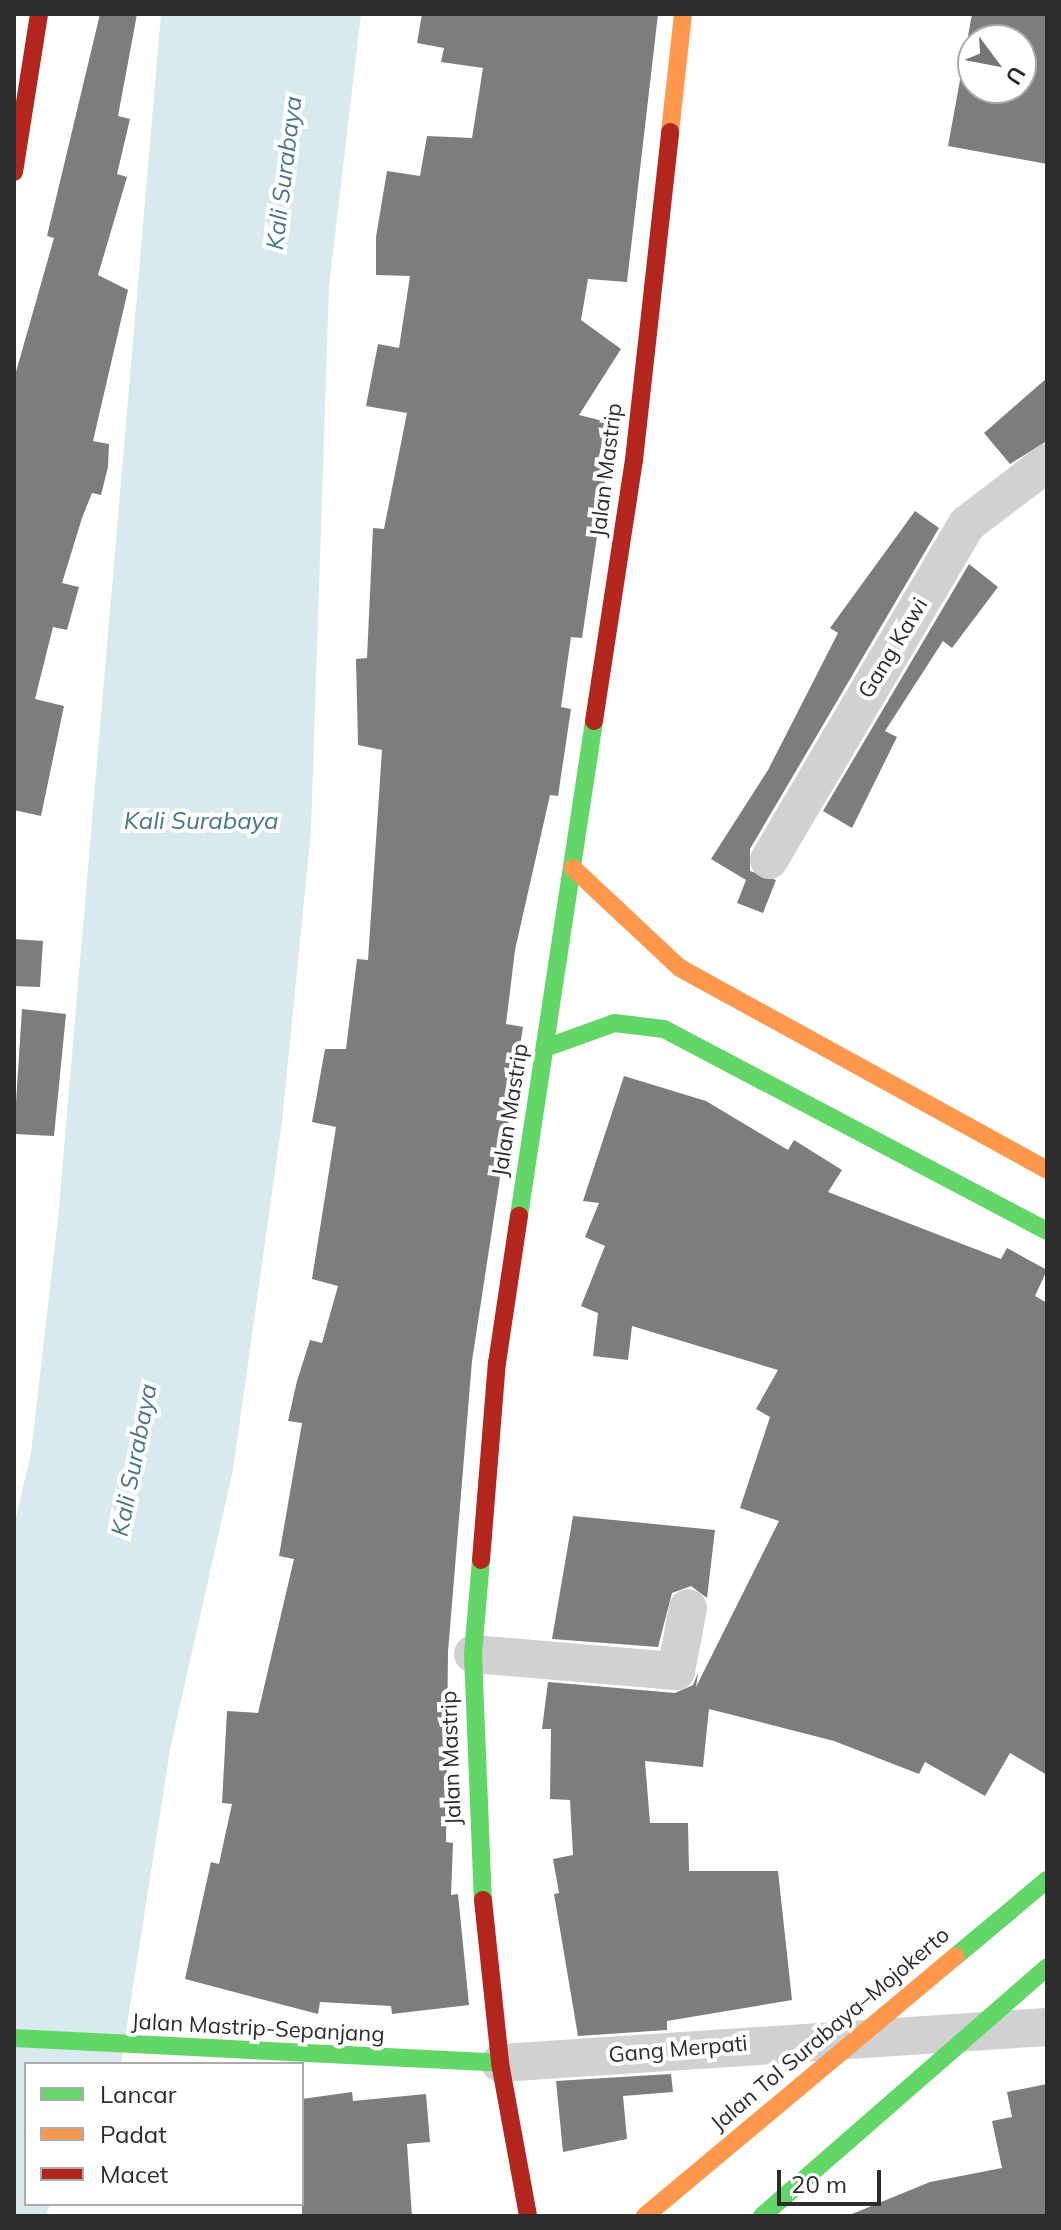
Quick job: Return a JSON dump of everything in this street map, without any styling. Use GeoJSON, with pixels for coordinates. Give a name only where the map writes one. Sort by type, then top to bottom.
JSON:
{"type":"FeatureCollection","features":[{"type":"Feature","properties":{"kind":"main road"},"geometry":{"type":"LineString","coordinates":[[14,172],[39,14]]}},
{"type":"Feature","properties":{"kind":"main road","name":"Jalan Mastrip"},"geometry":{"type":"LineString","coordinates":[[528,2216],[500,2063],[476,1821],[473,1654],[497,1363],[634,460],[683,14]]}},
{"type":"Feature","properties":{"kind":"main road"},"geometry":{"type":"LineString","coordinates":[[573,868],[680,968],[1047,1170]]}},
{"type":"Feature","properties":{"kind":"main road"},"geometry":{"type":"LineString","coordinates":[[545,1048],[615,1023],[664,1029],[1047,1231]]}},
{"type":"Feature","properties":{"kind":"main road","name":"Jalan Tol Surabaya–Mojokerto"},"geometry":{"type":"LineString","coordinates":[[645,2216],[1047,1880]]}},
{"type":"Feature","properties":{"kind":"main road"},"geometry":{"type":"LineString","coordinates":[[762,2216],[1047,1967]]}},
{"type":"Feature","properties":{"kind":"main road","name":"Jalan Mastrip-Sepanjang"},"geometry":{"type":"LineString","coordinates":[[14,2038],[212,2051],[500,2063]]}},
{"type":"Feature","properties":{"kind":"street","name":"Gang Kawi"},"geometry":{"type":"LineString","coordinates":[[769,860],[967,524],[1047,463]]}},
{"type":"Feature","properties":{"kind":"street"},"geometry":{"type":"LineString","coordinates":[[473,1654],[676,1671],[688,1608]]}},
{"type":"Feature","properties":{"kind":"street","name":"Gang Merpati"},"geometry":{"type":"LineString","coordinates":[[500,2063],[1047,2027]]}},
{"type":"Feature","properties":{"kind":"water","name":"Kali Surabaya"},"geometry":{"type":"Polygon","coordinates":[[[161,14],[361,14],[329,287],[311,831],[282,1122],[233,1470],[170,1750],[121,2062],[24,2062],[24,2206],[49,2206],[46,2216],[14,2216],[14,1526],[31,1453],[58,1218],[161,14]]]}},
{"type":"Feature","properties":{"kind":"building"},"geometry":{"type":"Polygon","coordinates":[[[100,14],[137,14],[118,116],[130,119],[117,174],[127,177],[98,275],[128,290],[93,441],[109,444],[108,467],[101,495],[92,493],[82,518],[62,583],[79,587],[67,630],[53,627],[35,699],[64,706],[41,816],[14,810],[14,379],[54,238],[47,236],[100,14]]]}},
{"type":"Feature","properties":{"kind":"building"},"geometry":{"type":"Polygon","coordinates":[[[422,14],[658,14],[627,282],[588,279],[581,320],[621,349],[579,415],[607,422],[598,460],[608,462],[582,638],[571,637],[561,707],[571,709],[558,796],[550,795],[515,950],[506,1024],[523,1027],[472,1361],[448,1652],[446,1842],[453,1843],[451,1895],[458,1894],[469,2005],[392,2014],[391,2006],[320,2002],[318,2014],[185,1979],[211,1862],[219,1864],[232,1804],[222,1803],[227,1711],[258,1713],[294,1559],[279,1556],[302,1423],[288,1421],[310,1340],[322,1343],[338,1286],[312,1279],[336,1127],[312,1122],[325,1049],[346,1049],[357,959],[368,960],[382,750],[358,745],[356,659],[367,658],[373,528],[384,529],[407,413],[366,406],[378,344],[399,348],[410,276],[376,275],[376,237],[387,171],[420,176],[427,136],[472,138],[483,68],[441,62],[444,48],[417,43],[422,14]]]}},
{"type":"Feature","properties":{"kind":"building"},"geometry":{"type":"Polygon","coordinates":[[[972,14],[1047,14],[1047,164],[948,146],[957,96],[957,104],[1037,104],[1037,24],[970,24],[972,14]]]}},
{"type":"Feature","properties":{"kind":"building"},"geometry":{"type":"Polygon","coordinates":[[[1047,378],[1047,441],[1010,464],[984,433],[1047,378]]]}},
{"type":"Feature","properties":{"kind":"building"},"geometry":{"type":"Polygon","coordinates":[[[915,511],[939,528],[750,849],[750,871],[776,880],[763,913],[737,903],[746,880],[711,859],[768,770],[838,633],[830,628],[915,511]]]}},
{"type":"Feature","properties":{"kind":"building"},"geometry":{"type":"Polygon","coordinates":[[[969,564],[998,587],[952,648],[943,641],[885,731],[897,737],[852,828],[823,811],[969,564]]]}},
{"type":"Feature","properties":{"kind":"building"},"geometry":{"type":"Polygon","coordinates":[[[14,939],[43,941],[40,987],[14,986],[14,939]]]}},
{"type":"Feature","properties":{"kind":"building"},"geometry":{"type":"Polygon","coordinates":[[[22,1009],[66,1014],[54,1136],[14,1134],[22,1009]]]}},
{"type":"Feature","properties":{"kind":"building"},"geometry":{"type":"Polygon","coordinates":[[[624,1076],[706,1101],[788,1150],[794,1140],[842,1170],[828,1192],[1001,1259],[1007,1248],[1047,1270],[1035,1296],[1047,1303],[1047,1775],[1010,1753],[985,1796],[925,1762],[919,1774],[834,1741],[709,1709],[703,1767],[645,1761],[650,1823],[688,1823],[689,1871],[778,1871],[792,2000],[667,2021],[667,2030],[578,2036],[554,1894],[559,1893],[553,1859],[573,1855],[570,1800],[550,1799],[551,1729],[542,1729],[548,1682],[675,1693],[693,1685],[698,1673],[696,1687],[779,1521],[740,1508],[770,1417],[756,1409],[778,1370],[632,1326],[628,1360],[593,1356],[598,1313],[581,1306],[605,1246],[585,1237],[599,1203],[583,1201],[624,1076]]]}},
{"type":"Feature","properties":{"kind":"building"},"geometry":{"type":"Polygon","coordinates":[[[573,1516],[715,1530],[707,1598],[691,1586],[672,1593],[658,1647],[552,1639],[573,1516]]]}},
{"type":"Feature","properties":{"kind":"building"},"geometry":{"type":"Polygon","coordinates":[[[671,2074],[673,2092],[623,2096],[627,2139],[563,2152],[556,2081],[671,2074]]]}},
{"type":"Feature","properties":{"kind":"building"},"geometry":{"type":"Polygon","coordinates":[[[1047,2084],[1047,2216],[847,2216],[930,2182],[1002,2168],[992,2121],[1012,2117],[1007,2092],[1047,2084]]]}},
{"type":"Feature","properties":{"kind":"building"},"geometry":{"type":"Polygon","coordinates":[[[352,2092],[353,2101],[426,2094],[430,2142],[407,2144],[412,2216],[302,2216],[304,2099],[352,2092]]]}},
{"type":"Feature","properties":{"kind":"traffic: fast"},"geometry":{"type":"LineString","coordinates":[[519,1216],[594,721]]}},
{"type":"Feature","properties":{"kind":"traffic: fast"},"geometry":{"type":"LineString","coordinates":[[545,1048],[615,1023],[664,1029],[1047,1231]]}},
{"type":"Feature","properties":{"kind":"traffic: fast"},"geometry":{"type":"LineString","coordinates":[[481,1560],[473,1654],[483,1900]]}},
{"type":"Feature","properties":{"kind":"traffic: fast"},"geometry":{"type":"LineString","coordinates":[[956,1956],[1047,1880]]}},
{"type":"Feature","properties":{"kind":"traffic: fast"},"geometry":{"type":"LineString","coordinates":[[762,2216],[1047,1967]]}},
{"type":"Feature","properties":{"kind":"traffic: fast"},"geometry":{"type":"LineString","coordinates":[[14,2038],[500,2063]]}},
{"type":"Feature","properties":{"kind":"traffic: slow"},"geometry":{"type":"LineString","coordinates":[[670,132],[683,14]]}},
{"type":"Feature","properties":{"kind":"traffic: slow"},"geometry":{"type":"LineString","coordinates":[[573,868],[680,968],[1047,1170]]}},
{"type":"Feature","properties":{"kind":"traffic: slow"},"geometry":{"type":"LineString","coordinates":[[645,2216],[956,1956]]}},
{"type":"Feature","properties":{"kind":"traffic: jam"},"geometry":{"type":"LineString","coordinates":[[14,172],[39,14]]}},
{"type":"Feature","properties":{"kind":"traffic: jam"},"geometry":{"type":"LineString","coordinates":[[594,721],[634,460],[670,132]]}},
{"type":"Feature","properties":{"kind":"traffic: jam"},"geometry":{"type":"LineString","coordinates":[[481,1560],[497,1363],[519,1216]]}},
{"type":"Feature","properties":{"kind":"traffic: jam"},"geometry":{"type":"LineString","coordinates":[[483,1900],[500,2063],[528,2216]]}}]}
